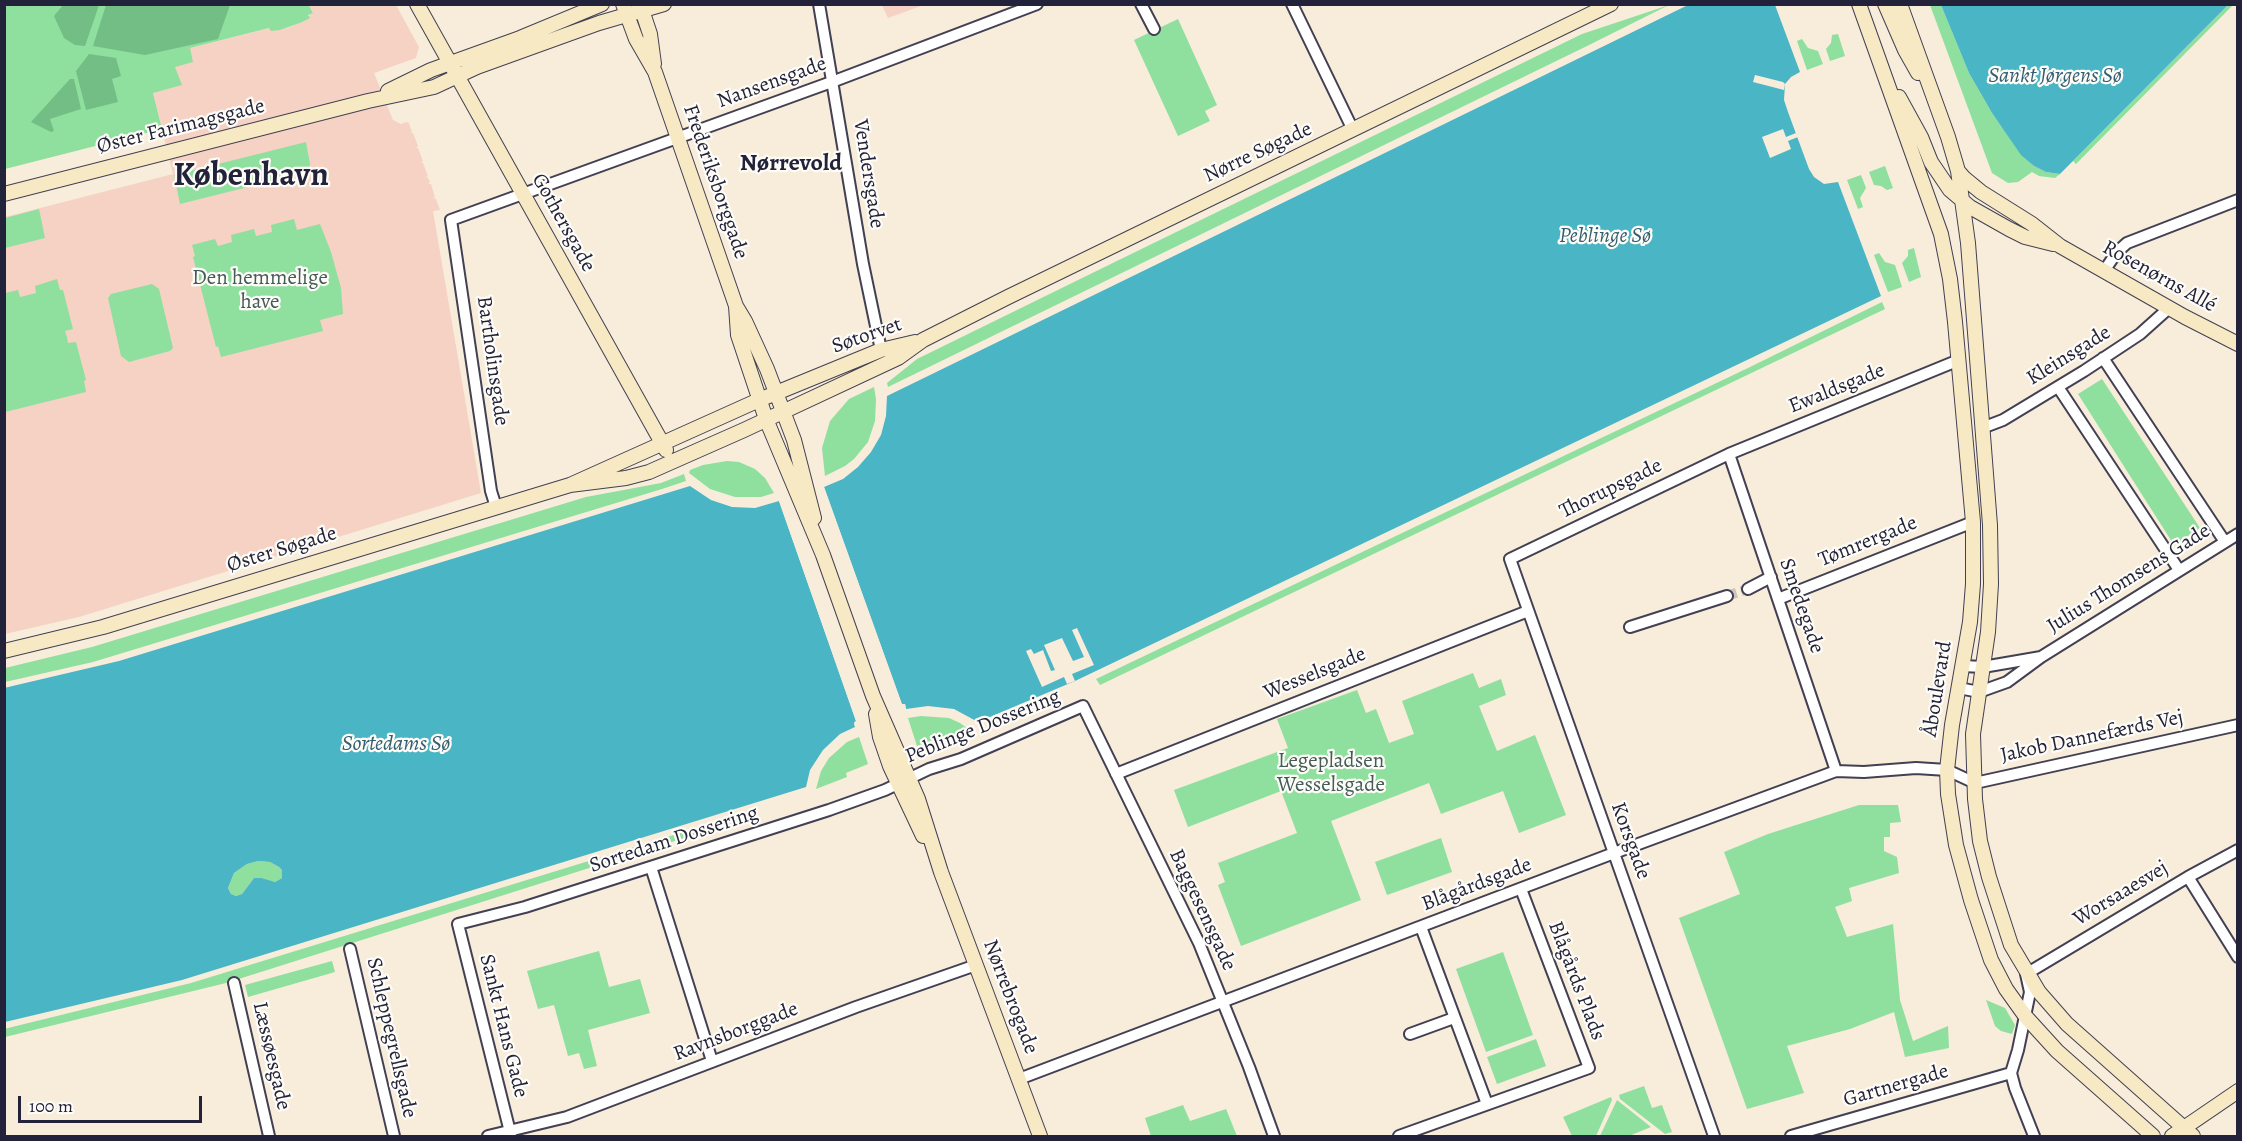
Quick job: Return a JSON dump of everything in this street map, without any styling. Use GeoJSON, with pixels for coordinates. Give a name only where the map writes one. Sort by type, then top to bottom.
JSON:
{"type":"FeatureCollection","features":[{"type":"Feature","properties":{"kind":"street","name":"Gothersgade"},"geometry":{"type":"LineString","coordinates":[[417,4],[672,462]]}},
{"type":"Feature","properties":{"kind":"street","name":"Øster Farimagsgade"},"geometry":{"type":"LineString","coordinates":[[368,101],[431,70],[602,4]]}},
{"type":"Feature","properties":{"kind":"street","name":"Øster Farimagsgade"},"geometry":{"type":"LineString","coordinates":[[4,194],[368,101],[434,87],[486,64],[625,10],[664,4]]}},
{"type":"Feature","properties":{"kind":"street","name":"Vendersgade"},"geometry":{"type":"LineString","coordinates":[[819,4],[862,264],[881,350]]}},
{"type":"Feature","properties":{"kind":"street","name":"Nansensgade"},"geometry":{"type":"LineString","coordinates":[[452,220],[524,196],[1037,4]]}},
{"type":"Feature","properties":{"kind":"street"},"geometry":{"type":"LineString","coordinates":[[1141,4],[1154,29]]}},
{"type":"Feature","properties":{"kind":"street"},"geometry":{"type":"LineString","coordinates":[[1292,4],[1353,130]]}},
{"type":"Feature","properties":{"kind":"street","name":"Nørre Søgade"},"geometry":{"type":"LineString","coordinates":[[923,340],[1611,4]]}},
{"type":"Feature","properties":{"kind":"street"},"geometry":{"type":"LineString","coordinates":[[1859,4],[1878,58]]}},
{"type":"Feature","properties":{"kind":"street"},"geometry":{"type":"LineString","coordinates":[[1885,4],[1905,50],[1936,103]]}},
{"type":"Feature","properties":{"kind":"street"},"geometry":{"type":"LineString","coordinates":[[1900,4],[1936,103]]}},
{"type":"Feature","properties":{"kind":"street","name":"Frederiksborggade"},"geometry":{"type":"LineString","coordinates":[[641,8],[650,34],[655,72]]}},
{"type":"Feature","properties":{"kind":"street","name":"Frederiksborggade"},"geometry":{"type":"LineString","coordinates":[[625,10],[636,39],[655,72],[736,306],[745,321],[783,411],[800,458],[823,555]]}},
{"type":"Feature","properties":{"kind":"street","name":"Åboulevard"},"geometry":{"type":"LineString","coordinates":[[1878,58],[1923,182],[1944,248],[1950,279],[1959,360],[1973,522],[1972,603],[1952,725],[1951,821],[1971,900],[1991,960],[2006,989],[2026,1017],[2065,1059],[2153,1137]]}},
{"type":"Feature","properties":{"kind":"street","name":"Rosenørns Allé"},"geometry":{"type":"LineString","coordinates":[[1878,58],[1944,183],[1963,201],[2025,237],[2060,246]]}},
{"type":"Feature","properties":{"kind":"street","name":"Åboulevard"},"geometry":{"type":"LineString","coordinates":[[1936,103],[1958,171],[1963,201],[1991,557],[1989,615],[1973,734],[1980,841],[2011,945],[2026,974],[2067,1024],[2183,1134]]}},
{"type":"Feature","properties":{"kind":"street","name":"Rosenørns Allé"},"geometry":{"type":"LineString","coordinates":[[1958,171],[1981,192],[2032,224],[2060,246],[2169,309],[2238,344]]}},
{"type":"Feature","properties":{"kind":"street"},"geometry":{"type":"LineString","coordinates":[[2104,271],[2127,243],[2238,200]]}},
{"type":"Feature","properties":{"kind":"street","name":"Bartholinsgade"},"geometry":{"type":"LineString","coordinates":[[452,220],[491,491],[496,507]]}},
{"type":"Feature","properties":{"kind":"street","name":"Frederiksborggade"},"geometry":{"type":"LineString","coordinates":[[736,306],[738,335],[759,400],[823,555]]}},
{"type":"Feature","properties":{"kind":"street","name":"Kleinsgade"},"geometry":{"type":"LineString","coordinates":[[1982,428],[2003,420],[2058,387],[2140,334],[2169,309]]}},
{"type":"Feature","properties":{"kind":"street","name":"Søtorvet"},"geometry":{"type":"LineString","coordinates":[[570,485],[759,400],[881,350],[923,340]]}},
{"type":"Feature","properties":{"kind":"street","name":"Søtorvet"},"geometry":{"type":"LineString","coordinates":[[570,485],[626,478],[649,472],[898,358],[923,340]]}},
{"type":"Feature","properties":{"kind":"street"},"geometry":{"type":"LineString","coordinates":[[2103,358],[2225,542]]}},
{"type":"Feature","properties":{"kind":"street","name":"Ewaldsgade"},"geometry":{"type":"LineString","coordinates":[[1729,454],[1959,360]]}},
{"type":"Feature","properties":{"kind":"street"},"geometry":{"type":"LineString","coordinates":[[2058,387],[2179,570]]}},
{"type":"Feature","properties":{"kind":"street","name":"Smedegade"},"geometry":{"type":"LineString","coordinates":[[1729,454],[1836,771]]}},
{"type":"Feature","properties":{"kind":"street","name":"Thorupsgade"},"geometry":{"type":"LineString","coordinates":[[1510,559],[1729,454]]}},
{"type":"Feature","properties":{"kind":"street","name":"Øster Søgade"},"geometry":{"type":"LineString","coordinates":[[4,651],[102,627],[570,485]]}},
{"type":"Feature","properties":{"kind":"street","name":"Tømrergade"},"geometry":{"type":"LineString","coordinates":[[1778,599],[1973,522]]}},
{"type":"Feature","properties":{"kind":"street","name":"Julius Thomsens Gade"},"geometry":{"type":"LineString","coordinates":[[1978,692],[2007,682],[2041,657],[2238,534]]}},
{"type":"Feature","properties":{"kind":"street","name":"Nørrebrogade"},"geometry":{"type":"LineString","coordinates":[[823,555],[873,696],[880,737],[904,781],[941,872],[1040,1137]]}},
{"type":"Feature","properties":{"kind":"street","name":"Korsgade"},"geometry":{"type":"LineString","coordinates":[[1510,559],[1714,1137]]}},
{"type":"Feature","properties":{"kind":"street"},"geometry":{"type":"LineString","coordinates":[[1748,589],[1771,577]]}},
{"type":"Feature","properties":{"kind":"street"},"geometry":{"type":"LineString","coordinates":[[1630,627],[1727,596]]}},
{"type":"Feature","properties":{"kind":"street","name":"Wesselsgade"},"geometry":{"type":"LineString","coordinates":[[1116,774],[1528,611]]}},
{"type":"Feature","properties":{"kind":"street","name":"Julius Thomsens Gade"},"geometry":{"type":"LineString","coordinates":[[1963,666],[1983,667],[2041,657]]}},
{"type":"Feature","properties":{"kind":"street"},"geometry":{"type":"LineString","coordinates":[[1959,688],[1978,692]]}},
{"type":"Feature","properties":{"kind":"street","name":"Baggesensgade"},"geometry":{"type":"LineString","coordinates":[[1083,706],[1199,944],[1274,1137]]}},
{"type":"Feature","properties":{"kind":"street","name":"Peblinge Dossering"},"geometry":{"type":"LineString","coordinates":[[904,781],[1083,706]]}},
{"type":"Feature","properties":{"kind":"street","name":"Jakob Dannefærds Vej"},"geometry":{"type":"LineString","coordinates":[[1975,783],[2238,725]]}},
{"type":"Feature","properties":{"kind":"street","name":"Blågårdsgade"},"geometry":{"type":"LineString","coordinates":[[1019,1079],[1836,771],[1864,772],[1916,768],[1952,771]]}},
{"type":"Feature","properties":{"kind":"street"},"geometry":{"type":"LineString","coordinates":[[1952,771],[1975,783]]}},
{"type":"Feature","properties":{"kind":"street","name":"Sortedam Dossering"},"geometry":{"type":"LineString","coordinates":[[458,924],[525,908],[829,810],[904,781]]}},
{"type":"Feature","properties":{"kind":"street","name":"Worsaaesvej"},"geometry":{"type":"LineString","coordinates":[[2026,974],[2188,877],[2238,850]]}},
{"type":"Feature","properties":{"kind":"street"},"geometry":{"type":"LineString","coordinates":[[651,867],[712,1061]]}},
{"type":"Feature","properties":{"kind":"street"},"geometry":{"type":"LineString","coordinates":[[2188,877],[2238,957]]}},
{"type":"Feature","properties":{"kind":"street","name":"Blågårds Plads"},"geometry":{"type":"LineString","coordinates":[[1482,1105],[1589,1068],[1521,889]]}},
{"type":"Feature","properties":{"kind":"street","name":"Sankt Hans Gade"},"geometry":{"type":"LineString","coordinates":[[458,924],[510,1134]]}},
{"type":"Feature","properties":{"kind":"street"},"geometry":{"type":"LineString","coordinates":[[1400,1137],[1482,1105],[1421,927]]}},
{"type":"Feature","properties":{"kind":"street","name":"Schleppegrellsgade"},"geometry":{"type":"LineString","coordinates":[[350,949],[394,1137]]}},
{"type":"Feature","properties":{"kind":"street","name":"Ravnsborggade"},"geometry":{"type":"LineString","coordinates":[[488,1137],[510,1134],[567,1117],[975,964]]}},
{"type":"Feature","properties":{"kind":"street"},"geometry":{"type":"LineString","coordinates":[[2026,974],[2030,993],[2011,1072],[2034,1137]]}},
{"type":"Feature","properties":{"kind":"street","name":"Læssøesgade"},"geometry":{"type":"LineString","coordinates":[[234,983],[269,1137]]}},
{"type":"Feature","properties":{"kind":"street"},"geometry":{"type":"LineString","coordinates":[[1410,1034],[1454,1018]]}},
{"type":"Feature","properties":{"kind":"street","name":"Gartnergade"},"geometry":{"type":"LineString","coordinates":[[1791,1137],[2011,1072]]}},
{"type":"Feature","properties":{"kind":"street"},"geometry":{"type":"LineString","coordinates":[[2183,1134],[2238,1091]]}},
{"type":"Feature","properties":{"kind":"shaded area"},"geometry":{"type":"Polygon","coordinates":[[[308,5],[396,5],[419,47],[416,58],[374,73],[393,120],[401,124],[409,123],[412,132],[410,133],[413,133],[418,146],[416,148],[418,148],[423,161],[421,162],[428,176],[426,177],[430,182],[428,184],[431,184],[435,197],[433,198],[436,199],[440,210],[433,211],[481,493],[79,617],[5,634],[5,217],[173,174],[153,93],[177,75],[175,67],[190,48],[270,28],[280,30],[290,27],[300,23],[313,12],[308,5]]]}},
{"type":"Feature","properties":{"kind":"shaded area"},"geometry":{"type":"Polygon","coordinates":[[[882,5],[924,5],[888,18],[882,5]]]}},
{"type":"Feature","properties":{"kind":"green space"},"geometry":{"type":"Polygon","coordinates":[[[106,4],[230,5],[218,39],[145,55],[93,46],[106,4]]]}},
{"type":"Feature","properties":{"kind":"green space"},"geometry":{"type":"Polygon","coordinates":[[[308,4],[313,13],[308,15],[310,18],[300,23],[280,30],[271,31],[269,28],[190,48],[193,62],[175,67],[182,85],[153,93],[162,129],[5,169],[5,5],[308,4]]]}},
{"type":"Feature","properties":{"kind":"green space"},"geometry":{"type":"Polygon","coordinates":[[[63,5],[99,5],[85,46],[75,45],[64,38],[54,16],[63,5]]]}},
{"type":"Feature","properties":{"kind":"green space"},"geometry":{"type":"Polygon","coordinates":[[[1669,5],[888,387],[887,383],[917,359],[1123,258],[1582,34],[1669,5]]]}},
{"type":"Feature","properties":{"kind":"green space"},"geometry":{"type":"Polygon","coordinates":[[[1930,5],[1941,5],[1969,73],[1992,113],[2021,154],[2034,166],[2046,172],[2060,174],[2055,178],[2039,176],[2032,172],[2018,182],[2008,183],[1992,173],[1930,5]]]}},
{"type":"Feature","properties":{"kind":"green space"},"geometry":{"type":"Polygon","coordinates":[[[2228,5],[2233,5],[2076,164],[2073,161],[2228,5]]]}},
{"type":"Feature","properties":{"kind":"green space"},"geometry":{"type":"Polygon","coordinates":[[[1178,19],[1217,105],[1205,111],[1210,121],[1178,136],[1134,40],[1178,19]]]}},
{"type":"Feature","properties":{"kind":"green space"},"geometry":{"type":"Polygon","coordinates":[[[1838,34],[1845,56],[1830,61],[1826,49],[1831,43],[1832,35],[1838,34]]]}},
{"type":"Feature","properties":{"kind":"green space"},"geometry":{"type":"Polygon","coordinates":[[[1802,39],[1808,48],[1818,51],[1823,64],[1807,70],[1797,41],[1802,39]]]}},
{"type":"Feature","properties":{"kind":"green space"},"geometry":{"type":"Polygon","coordinates":[[[89,54],[116,58],[121,76],[112,79],[118,102],[86,110],[76,71],[89,54]]]}},
{"type":"Feature","properties":{"kind":"green space"},"geometry":{"type":"Polygon","coordinates":[[[70,79],[74,79],[81,109],[50,119],[54,131],[51,132],[31,122],[70,79]]]}},
{"type":"Feature","properties":{"kind":"green space"},"geometry":{"type":"Polygon","coordinates":[[[306,142],[309,171],[180,204],[174,175],[306,142]]]}},
{"type":"Feature","properties":{"kind":"green space"},"geometry":{"type":"Polygon","coordinates":[[[1885,166],[1893,188],[1887,190],[1874,185],[1869,172],[1885,166]]]}},
{"type":"Feature","properties":{"kind":"green space"},"geometry":{"type":"Polygon","coordinates":[[[1861,175],[1866,188],[1860,198],[1863,207],[1858,209],[1847,180],[1861,175]]]}},
{"type":"Feature","properties":{"kind":"green space"},"geometry":{"type":"Polygon","coordinates":[[[39,209],[45,238],[5,248],[5,218],[39,209]]]}},
{"type":"Feature","properties":{"kind":"green space","name":"Den hemmelige have"},"geometry":{"type":"Polygon","coordinates":[[[294,219],[297,230],[320,224],[341,288],[343,314],[320,320],[323,331],[221,357],[218,346],[216,347],[192,245],[215,239],[218,246],[232,242],[231,235],[254,229],[256,236],[272,232],[271,225],[294,219]]]}},
{"type":"Feature","properties":{"kind":"green space"},"geometry":{"type":"Polygon","coordinates":[[[1914,248],[1921,277],[1909,282],[1902,263],[1908,256],[1908,250],[1914,248]]]}},
{"type":"Feature","properties":{"kind":"green space"},"geometry":{"type":"Polygon","coordinates":[[[1879,253],[1885,262],[1895,265],[1902,287],[1888,292],[1874,255],[1879,253]]]}},
{"type":"Feature","properties":{"kind":"green space"},"geometry":{"type":"Polygon","coordinates":[[[57,279],[60,290],[63,290],[73,329],[65,331],[68,343],[76,342],[86,380],[84,381],[86,392],[5,412],[5,293],[18,290],[20,297],[36,293],[35,286],[57,279]]]}},
{"type":"Feature","properties":{"kind":"green space"},"geometry":{"type":"Polygon","coordinates":[[[152,284],[159,289],[173,348],[170,351],[129,362],[121,356],[108,298],[111,294],[152,284]]]}},
{"type":"Feature","properties":{"kind":"green space"},"geometry":{"type":"Polygon","coordinates":[[[1882,302],[1885,309],[1100,685],[1096,679],[1748,368],[1882,302]]]}},
{"type":"Feature","properties":{"kind":"green space"},"geometry":{"type":"Polygon","coordinates":[[[2102,379],[2200,528],[2174,545],[2078,394],[2102,379]]]}},
{"type":"Feature","properties":{"kind":"green space"},"geometry":{"type":"Polygon","coordinates":[[[874,387],[875,421],[868,442],[854,459],[825,476],[822,448],[830,421],[849,399],[874,387]]]}},
{"type":"Feature","properties":{"kind":"green space"},"geometry":{"type":"Polygon","coordinates":[[[727,461],[739,462],[755,469],[765,478],[774,493],[761,497],[735,497],[710,489],[689,473],[690,470],[703,465],[727,461]]]}},
{"type":"Feature","properties":{"kind":"green space"},"geometry":{"type":"Polygon","coordinates":[[[684,474],[686,481],[662,489],[93,662],[5,682],[5,668],[92,647],[586,497],[661,483],[684,474]]]}},
{"type":"Feature","properties":{"kind":"green space","name":"Legepladsen Wesselsgade"},"geometry":{"type":"Polygon","coordinates":[[[1473,673],[1479,688],[1501,679],[1506,695],[1479,706],[1497,751],[1535,735],[1566,815],[1519,833],[1503,791],[1441,814],[1429,783],[1331,821],[1361,900],[1241,946],[1218,885],[1225,882],[1218,863],[1297,833],[1281,791],[1188,827],[1174,790],[1288,748],[1277,719],[1357,690],[1366,713],[1376,709],[1389,743],[1414,734],[1402,701],[1473,673]]]}},
{"type":"Feature","properties":{"kind":"green space"},"geometry":{"type":"Polygon","coordinates":[[[921,716],[949,718],[971,731],[942,742],[940,737],[917,746],[908,718],[921,716]]]}},
{"type":"Feature","properties":{"kind":"green space"},"geometry":{"type":"Polygon","coordinates":[[[859,737],[868,764],[846,773],[847,777],[816,789],[821,771],[829,758],[847,742],[859,737]]]}},
{"type":"Feature","properties":{"kind":"green space"},"geometry":{"type":"Polygon","coordinates":[[[1859,805],[1898,805],[1901,822],[1890,823],[1890,837],[1884,837],[1884,851],[1897,857],[1899,873],[1849,888],[1852,901],[1835,907],[1847,937],[1893,924],[1900,1000],[1913,1041],[1948,1026],[1949,1048],[1905,1057],[1894,1012],[1850,1029],[1787,1046],[1804,1093],[1747,1109],[1679,918],[1740,894],[1724,852],[1768,834],[1859,805]]]}},
{"type":"Feature","properties":{"kind":"green space"},"geometry":{"type":"Polygon","coordinates":[[[742,814],[744,819],[226,983],[5,1037],[4,1029],[191,983],[742,814]]]}},
{"type":"Feature","properties":{"kind":"green space"},"geometry":{"type":"Polygon","coordinates":[[[1441,838],[1452,872],[1387,895],[1375,862],[1441,838]]]}},
{"type":"Feature","properties":{"kind":"green space"},"geometry":{"type":"Polygon","coordinates":[[[258,861],[270,862],[279,867],[282,870],[282,878],[275,882],[254,878],[242,894],[236,896],[231,894],[228,888],[234,873],[247,864],[258,861]]]}},
{"type":"Feature","properties":{"kind":"green space"},"geometry":{"type":"Polygon","coordinates":[[[599,951],[609,987],[640,979],[650,1013],[588,1030],[597,1066],[584,1069],[579,1053],[568,1056],[554,1005],[538,1009],[527,971],[599,951]]]}},
{"type":"Feature","properties":{"kind":"green space"},"geometry":{"type":"Polygon","coordinates":[[[1503,952],[1533,1035],[1486,1052],[1456,969],[1503,952]]]}},
{"type":"Feature","properties":{"kind":"green space"},"geometry":{"type":"Polygon","coordinates":[[[332,961],[335,972],[248,997],[245,985],[332,961]]]}},
{"type":"Feature","properties":{"kind":"green space"},"geometry":{"type":"Polygon","coordinates":[[[1986,1000],[2005,1008],[2015,1025],[2012,1034],[2001,1031],[1995,1026],[1986,1000]]]}},
{"type":"Feature","properties":{"kind":"green space"},"geometry":{"type":"Polygon","coordinates":[[[1536,1039],[1546,1066],[1497,1084],[1487,1057],[1536,1039]]]}},
{"type":"Feature","properties":{"kind":"green space"},"geometry":{"type":"Polygon","coordinates":[[[1644,1086],[1652,1108],[1662,1105],[1672,1132],[1665,1134],[1620,1099],[1619,1095],[1644,1086]]]}},
{"type":"Feature","properties":{"kind":"green space"},"geometry":{"type":"Polygon","coordinates":[[[1611,1097],[1612,1100],[1596,1136],[1572,1136],[1563,1117],[1611,1097]]]}},
{"type":"Feature","properties":{"kind":"green space"},"geometry":{"type":"Polygon","coordinates":[[[1617,1100],[1651,1127],[1629,1136],[1600,1136],[1617,1100]]]}},
{"type":"Feature","properties":{"kind":"green space"},"geometry":{"type":"Polygon","coordinates":[[[1183,1105],[1190,1121],[1226,1109],[1237,1136],[1151,1136],[1145,1118],[1183,1105]]]}},
{"type":"Feature","properties":{"kind":"water","name":"Peblinge Sø"},"geometry":{"type":"Polygon","coordinates":[[[1688,5],[1775,5],[1800,72],[1785,84],[1784,100],[1788,112],[1814,177],[1824,184],[1838,182],[1881,296],[1075,681],[978,722],[954,709],[928,706],[906,709],[905,704],[902,705],[824,487],[843,479],[871,452],[881,435],[886,416],[887,396],[1688,5]]]}},
{"type":"Feature","properties":{"kind":"water","name":"Sankt Jørgens Sø"},"geometry":{"type":"Polygon","coordinates":[[[1941,5],[2228,5],[2060,174],[2046,172],[2021,155],[1992,113],[1969,73],[1941,5]]]}},
{"type":"Feature","properties":{"kind":"water","name":"Sortedams Sø"},"geometry":{"type":"Polygon","coordinates":[[[690,486],[711,500],[732,507],[755,508],[779,501],[856,721],[855,727],[840,734],[823,750],[810,770],[806,787],[182,980],[5,1022],[4,688],[119,661],[690,486]],[[258,861],[247,864],[234,873],[228,888],[231,894],[236,896],[242,894],[254,878],[275,882],[282,878],[282,870],[270,862],[258,861]]]}},
{"type":"Feature","properties":{"kind":"pier"},"geometry":{"type":"Polygon","coordinates":[[[1755,75],[1783,82],[1784,90],[1753,82],[1755,75]]]}},
{"type":"Feature","properties":{"kind":"pier"},"geometry":{"type":"Polygon","coordinates":[[[1783,129],[1786,137],[1796,133],[1798,137],[1788,141],[1791,149],[1770,158],[1762,137],[1783,129]]]}},
{"type":"Feature","properties":{"kind":"pier"},"geometry":{"type":"Polygon","coordinates":[[[824,487],[902,704],[905,704],[906,709],[903,710],[900,706],[822,488],[824,487]]]}},
{"type":"Feature","properties":{"kind":"pier"},"geometry":{"type":"Polygon","coordinates":[[[779,501],[782,501],[859,720],[858,726],[855,727],[856,721],[779,501]]]}},
{"type":"Feature","properties":{"kind":"pier"},"geometry":{"type":"Polygon","coordinates":[[[1077,628],[1094,665],[1072,674],[1075,681],[1067,684],[1064,677],[1042,687],[1026,651],[1031,649],[1034,654],[1043,650],[1051,671],[1055,670],[1044,645],[1062,638],[1073,661],[1084,657],[1072,630],[1077,628]]]}},
{"type":"Feature","properties":{"kind":"tunnel"},"geometry":{"type":"LineString","coordinates":[[1727,596],[1748,589]]}},
{"type":"Feature","properties":{"kind":"district","name":"Nørrevold"},"geometry":{"type":"Point","coordinates":[791,164]}},
{"type":"Feature","properties":{"kind":"district","name":"København"},"geometry":{"type":"Point","coordinates":[251,177]}}]}
